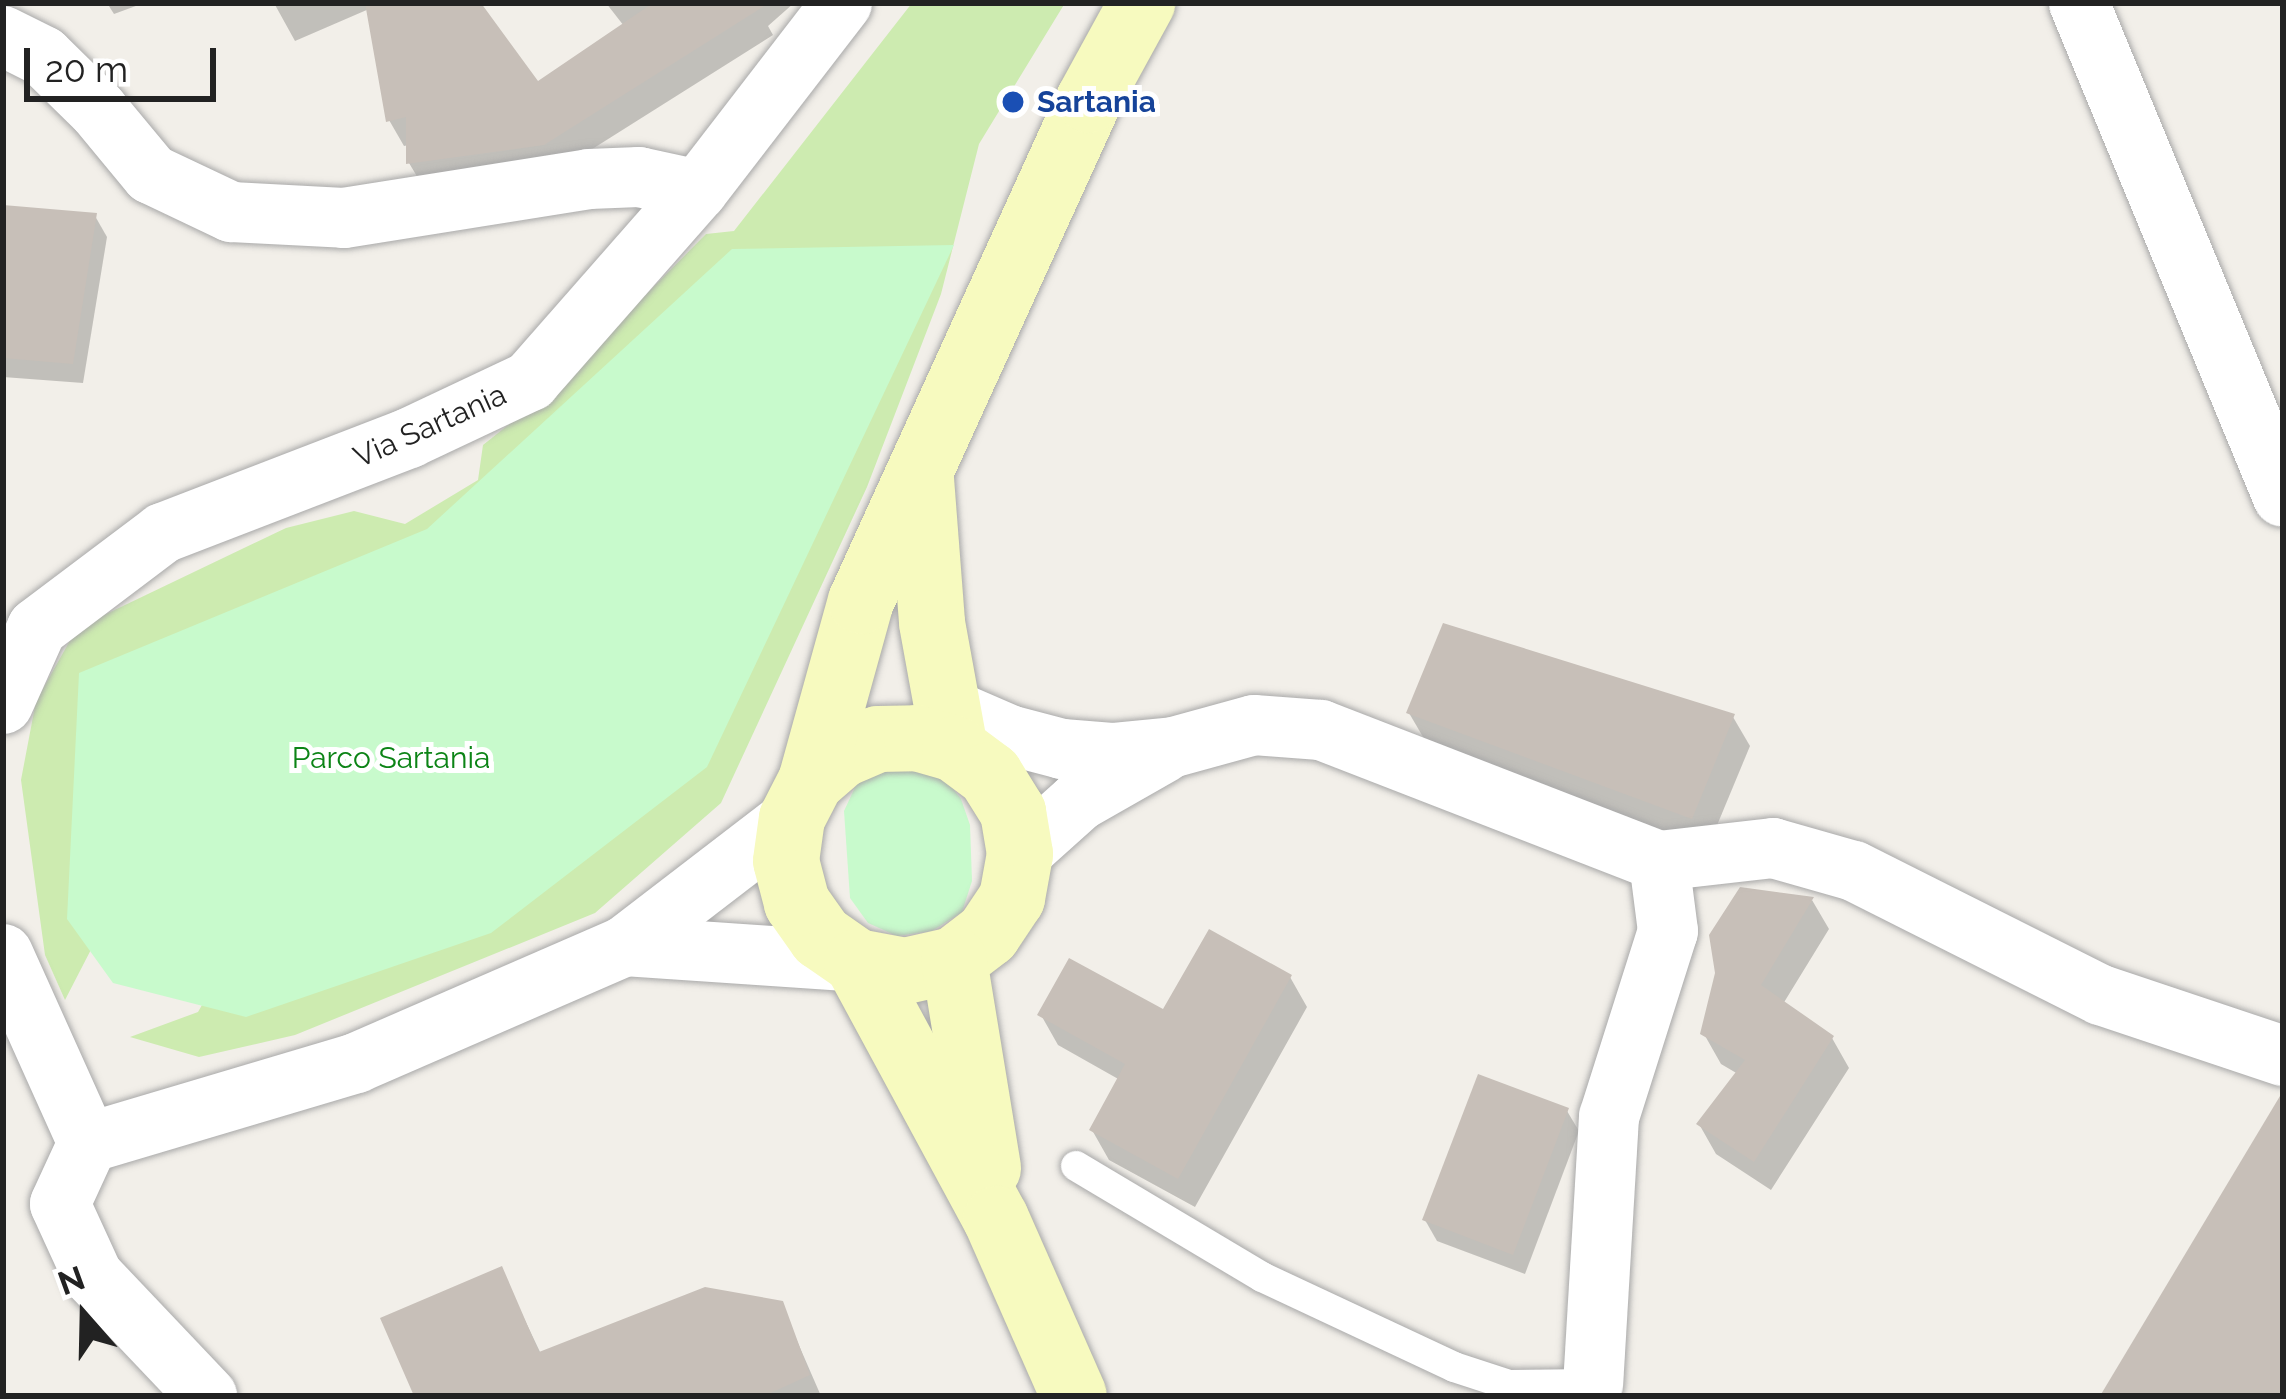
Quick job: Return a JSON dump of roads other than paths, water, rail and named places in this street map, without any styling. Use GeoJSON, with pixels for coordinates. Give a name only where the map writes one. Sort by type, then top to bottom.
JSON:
{"type":"FeatureCollection","features":[{"type":"Feature","properties":{"kind":"street","name":"Via Sartania"},"geometry":{"type":"LineString","coordinates":[[3,704],[37,628],[163,533],[409,438],[530,382],[698,190],[842,3]]}},
{"type":"Feature","properties":{"kind":"street"},"geometry":{"type":"LineString","coordinates":[[1074,1396],[996,1219],[857,962],[821,937],[796,903],[786,861],[861,602],[1090,100],[1142,3]]}},
{"type":"Feature","properties":{"kind":"street"},"geometry":{"type":"LineString","coordinates":[[2079,3],[2283,497]]}},
{"type":"Feature","properties":{"kind":"street"},"geometry":{"type":"LineString","coordinates":[[3,36],[43,56],[98,110],[151,174],[231,212],[344,218],[622,178],[698,190]]}},
{"type":"Feature","properties":{"kind":"street"},"geometry":{"type":"LineString","coordinates":[[625,946],[857,962],[905,970],[954,960],[988,934],[1012,898],[1020,854],[1012,812],[990,775],[951,729],[932,623],[920,471]]}},
{"type":"Feature","properties":{"kind":"street"},"geometry":{"type":"LineString","coordinates":[[207,1396],[93,1276],[60,1204],[88,1143],[356,1063],[625,946],[801,799],[841,755],[878,740],[917,738],[951,729],[1112,753],[1174,747],[1254,725],[1321,730],[1659,861],[1773,848],[1854,871],[2101,995],[2283,1056]]}},
{"type":"Feature","properties":{"kind":"street"},"geometry":{"type":"LineString","coordinates":[[1020,854],[1106,782],[1174,747]]}},
{"type":"Feature","properties":{"kind":"street"},"geometry":{"type":"LineString","coordinates":[[1601,1390],[1609,1117],[1668,931],[1659,861]]}},
{"type":"Feature","properties":{"kind":"street"},"geometry":{"type":"LineString","coordinates":[[3,953],[88,1143]]}},
{"type":"Feature","properties":{"kind":"street"},"geometry":{"type":"LineString","coordinates":[[954,960],[996,1219]]}},
{"type":"Feature","properties":{"kind":"lane"},"geometry":{"type":"LineString","coordinates":[[1076,1166],[1262,1277],[1454,1367],[1509,1385],[1601,1390]]}},
{"type":"Feature","properties":{"kind":"place","name":"Sartania"},"geometry":{"type":"Point","coordinates":[1013,102]}},
{"type":"Feature","properties":{"kind":"park label","name":"Parco Sartania"},"geometry":{"type":"Point","coordinates":[391,758]}}]}
